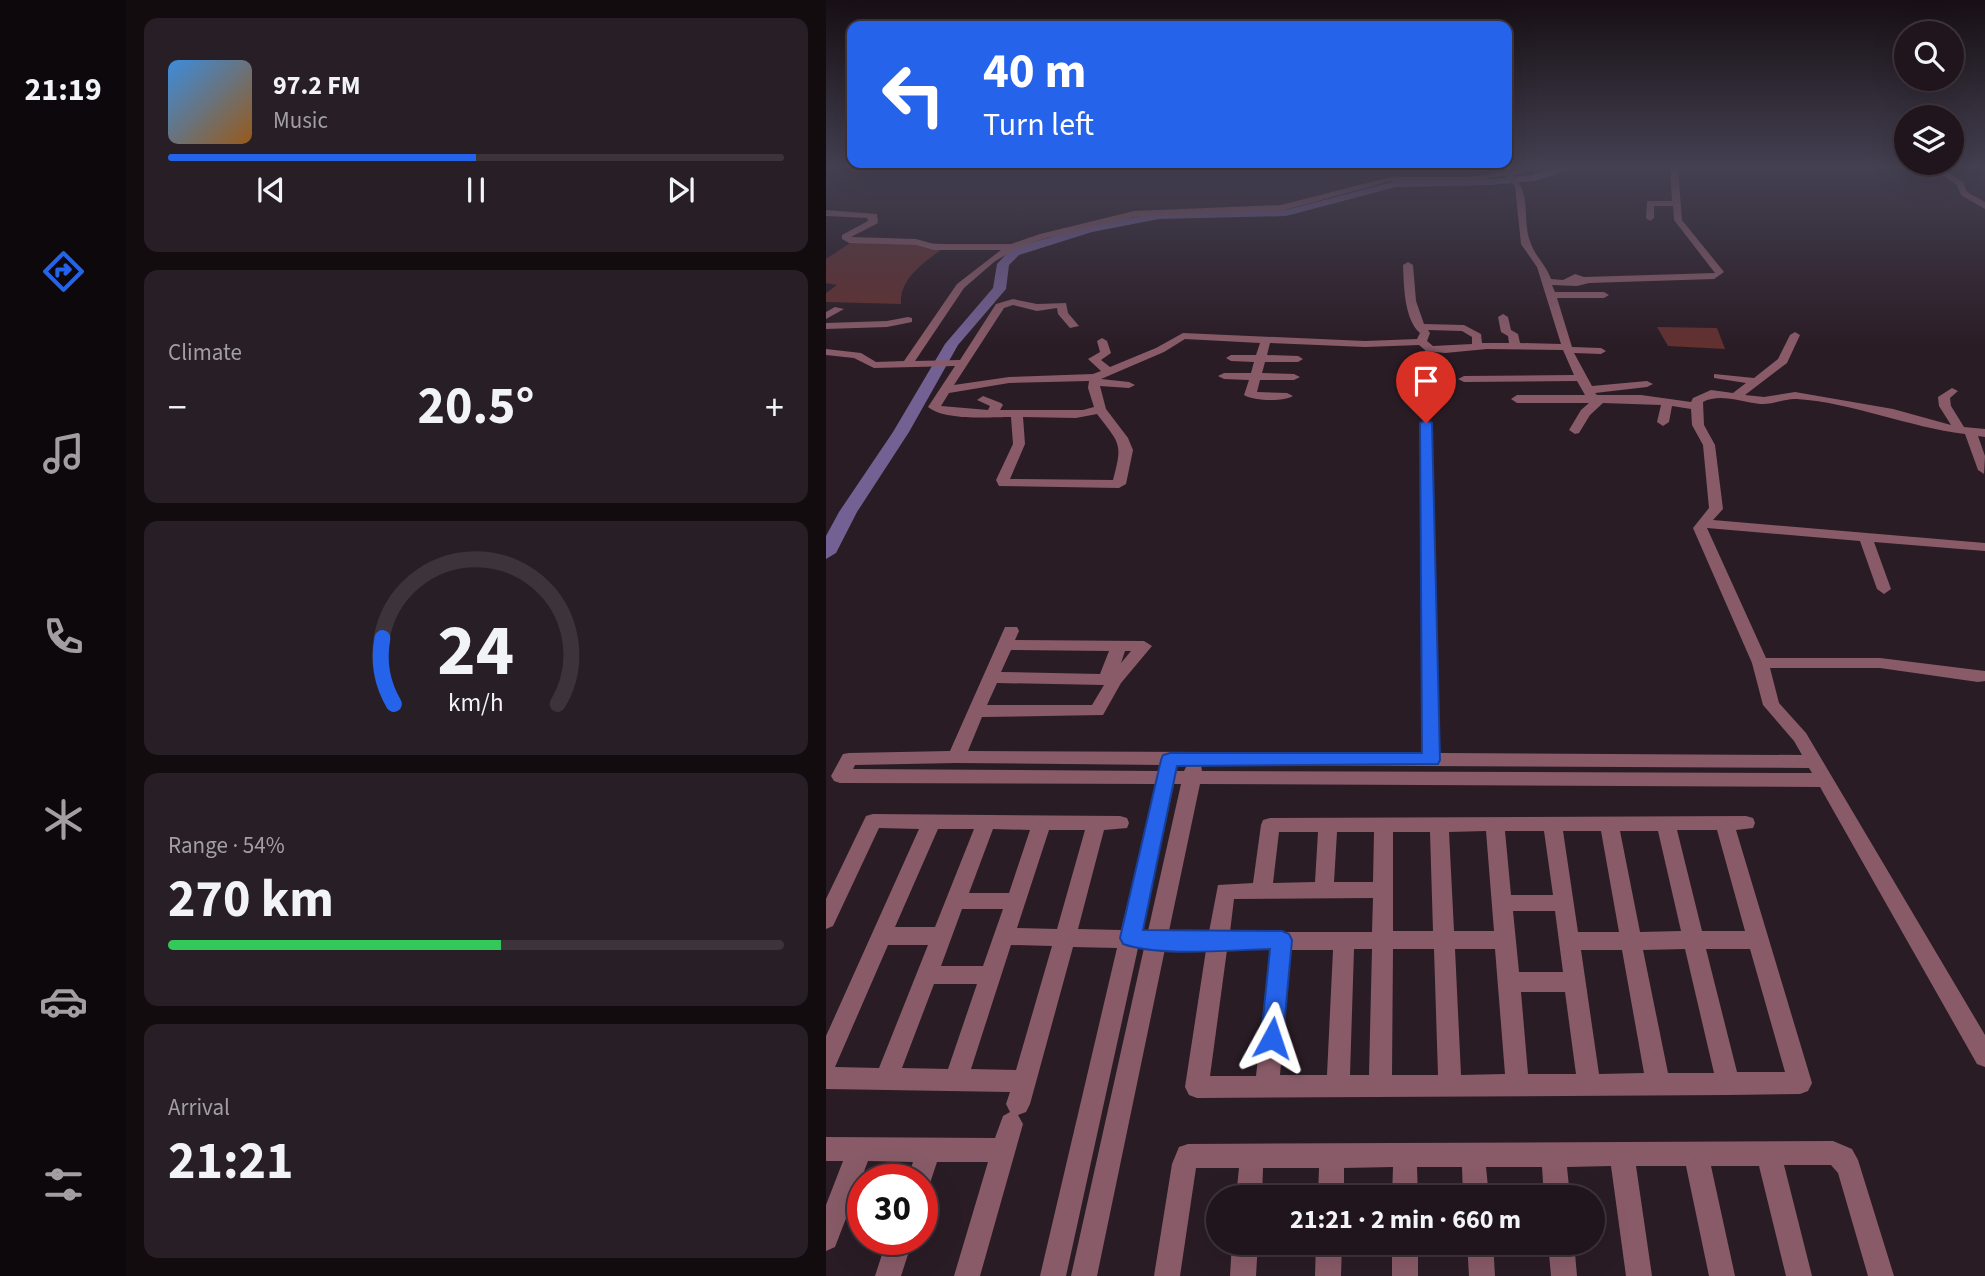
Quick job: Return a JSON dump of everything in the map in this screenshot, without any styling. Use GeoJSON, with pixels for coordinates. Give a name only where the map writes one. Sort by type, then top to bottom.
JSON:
{"type":"FeatureCollection","features":[{"type":"Feature","properties":{"kind":"street"},"geometry":{"type":"LineString","coordinates":[[863,228],[846,238],[922,243],[934,247],[1012,247]]}},
{"type":"Feature","properties":{"kind":"street"},"geometry":{"type":"LineString","coordinates":[[908,363],[960,286],[991,260],[1012,247],[1074,228]]}},
{"type":"Feature","properties":{"kind":"street"},"geometry":{"type":"LineString","coordinates":[[1524,228],[1526,244],[1538,259],[1547,282],[1567,349],[1580,378],[1593,396]]}},
{"type":"Feature","properties":{"kind":"street"},"geometry":{"type":"LineString","coordinates":[[1547,282],[1567,281],[1575,277],[1585,280],[1723,276],[1684,228]]}},
{"type":"Feature","properties":{"kind":"street"},"geometry":{"type":"LineString","coordinates":[[837,230],[853,233]]}},
{"type":"Feature","properties":{"kind":"street"},"geometry":{"type":"LineString","coordinates":[[1408,265],[1409,292],[1419,327],[1426,336],[1421,342]]}},
{"type":"Feature","properties":{"kind":"street"},"geometry":{"type":"LineString","coordinates":[[1551,295],[1604,295]]}},
{"type":"Feature","properties":{"kind":"street"},"geometry":{"type":"LineString","coordinates":[[1074,326],[1063,314],[1063,305],[1033,307],[1015,301],[1005,303],[958,363],[946,390],[934,407],[990,415],[1042,412],[1077,416],[1100,409]]}},
{"type":"Feature","properties":{"kind":"street"},"geometry":{"type":"LineString","coordinates":[[826,316],[839,309]]}},
{"type":"Feature","properties":{"kind":"street"},"geometry":{"type":"LineString","coordinates":[[1503,317],[1506,332],[1513,334],[1515,346]]}},
{"type":"Feature","properties":{"kind":"street"},"geometry":{"type":"LineString","coordinates":[[826,326],[887,324],[908,320]]}},
{"type":"Feature","properties":{"kind":"street"},"geometry":{"type":"LineString","coordinates":[[1419,327],[1468,329],[1477,335],[1477,347]]}},
{"type":"Feature","properties":{"kind":"street"},"geometry":{"type":"LineString","coordinates":[[1735,396],[1783,361],[1795,335]]}},
{"type":"Feature","properties":{"kind":"street"},"geometry":{"type":"LineString","coordinates":[[1095,379],[1160,350],[1179,337],[1305,343]]}},
{"type":"Feature","properties":{"kind":"street"},"geometry":{"type":"LineString","coordinates":[[1102,341],[1106,353],[1093,359],[1109,372]]}},
{"type":"Feature","properties":{"kind":"street"},"geometry":{"type":"LineString","coordinates":[[1266,341],[1250,395],[1287,396]]}},
{"type":"Feature","properties":{"kind":"street"},"geometry":{"type":"LineString","coordinates":[[1236,342],[1421,342],[1434,349],[1515,346],[1601,351]]}},
{"type":"Feature","properties":{"kind":"street"},"geometry":{"type":"LineString","coordinates":[[826,352],[857,355],[874,365],[958,363]]}},
{"type":"Feature","properties":{"kind":"street"},"geometry":{"type":"LineString","coordinates":[[1231,359],[1298,359]]}},
{"type":"Feature","properties":{"kind":"street"},"geometry":{"type":"LineString","coordinates":[[1224,376],[1294,377]]}},
{"type":"Feature","properties":{"kind":"street"},"geometry":{"type":"LineString","coordinates":[[1718,376],[1754,381]]}},
{"type":"Feature","properties":{"kind":"street"},"geometry":{"type":"LineString","coordinates":[[1464,379],[1580,378]]}},
{"type":"Feature","properties":{"kind":"street"},"geometry":{"type":"LineString","coordinates":[[946,390],[1009,380],[1095,379],[1129,385]]}},
{"type":"Feature","properties":{"kind":"street"},"geometry":{"type":"LineString","coordinates":[[1017,414],[1019,444],[1003,480],[1004,484],[1119,484],[1126,454],[1125,444],[1100,409],[1095,379]]}},
{"type":"Feature","properties":{"kind":"street"},"geometry":{"type":"LineString","coordinates":[[1593,396],[1647,384]]}},
{"type":"Feature","properties":{"kind":"street"},"geometry":{"type":"LineString","coordinates":[[1952,391],[1944,397],[1945,407],[1965,431],[1984,470]]}},
{"type":"Feature","properties":{"kind":"street"},"geometry":{"type":"LineString","coordinates":[[1985,433],[1931,426],[1893,413],[1804,396],[1787,395],[1764,401],[1707,394],[1699,397],[1698,406],[1698,425],[1709,445],[1716,491],[1716,509],[1700,528],[1760,663],[1771,705],[1800,737],[1985,1056]]}},
{"type":"Feature","properties":{"kind":"street"},"geometry":{"type":"LineString","coordinates":[[1575,430],[1593,396]]}},
{"type":"Feature","properties":{"kind":"street"},"geometry":{"type":"LineString","coordinates":[[1517,399],[1593,396],[1698,406]]}},
{"type":"Feature","properties":{"kind":"street"},"geometry":{"type":"LineString","coordinates":[[983,400],[997,405],[990,415]]}},
{"type":"Feature","properties":{"kind":"street"},"geometry":{"type":"LineString","coordinates":[[1663,422],[1667,402]]}},
{"type":"Feature","properties":{"kind":"street"},"geometry":{"type":"LineString","coordinates":[[1426,423],[1438,760],[1446,779]]}},
{"type":"Feature","properties":{"kind":"street"},"geometry":{"type":"LineString","coordinates":[[1702,523],[1985,547]]}},
{"type":"Feature","properties":{"kind":"street"},"geometry":{"type":"LineString","coordinates":[[1866,538],[1884,589]]}},
{"type":"Feature","properties":{"kind":"street"},"geometry":{"type":"LineString","coordinates":[[956,757],[975,710],[990,677],[1008,638],[1144,646],[1111,680],[990,677]]}},
{"type":"Feature","properties":{"kind":"street"},"geometry":{"type":"LineString","coordinates":[[975,710],[1097,712],[1111,680],[1119,646]]}},
{"type":"Feature","properties":{"kind":"street"},"geometry":{"type":"LineString","coordinates":[[1760,663],[1880,663],[1985,676]]}},
{"type":"Feature","properties":{"kind":"street"},"geometry":{"type":"LineString","coordinates":[[1168,769],[956,757],[849,759],[840,776],[1194,769],[1438,760],[1814,762]]}},
{"type":"Feature","properties":{"kind":"street"},"geometry":{"type":"LineString","coordinates":[[1053,1276],[1168,769]]}},
{"type":"Feature","properties":{"kind":"street"},"geometry":{"type":"LineString","coordinates":[[1194,769],[1446,779],[1825,780]]}},
{"type":"Feature","properties":{"kind":"street"},"geometry":{"type":"LineString","coordinates":[[1084,1276],[1194,769]]}},
{"type":"Feature","properties":{"kind":"street"},"geometry":{"type":"LineString","coordinates":[[826,920],[873,821],[1120,823]]}},
{"type":"Feature","properties":{"kind":"street"},"geometry":{"type":"LineString","coordinates":[[826,1062],[931,822]]}},
{"type":"Feature","properties":{"kind":"street"},"geometry":{"type":"LineString","coordinates":[[887,1079],[986,822]]}},
{"type":"Feature","properties":{"kind":"street"},"geometry":{"type":"LineString","coordinates":[[956,1079],[1042,823]]}},
{"type":"Feature","properties":{"kind":"street"},"geometry":{"type":"LineString","coordinates":[[967,1276],[1097,823]]}},
{"type":"Feature","properties":{"kind":"street"},"geometry":{"type":"LineString","coordinates":[[1382,890],[1225,891],[1197,1087],[1800,1083],[1724,823]]}},
{"type":"Feature","properties":{"kind":"street"},"geometry":{"type":"LineString","coordinates":[[1262,891],[1270,825],[1746,823]]}},
{"type":"Feature","properties":{"kind":"street"},"geometry":{"type":"LineString","coordinates":[[1440,824],[1450,1086]]}},
{"type":"Feature","properties":{"kind":"street"},"geometry":{"type":"LineString","coordinates":[[1495,824],[1517,1085]]}},
{"type":"Feature","properties":{"kind":"street"},"geometry":{"type":"LineString","coordinates":[[1553,824],[1589,1085]]}},
{"type":"Feature","properties":{"kind":"street"},"geometry":{"type":"LineString","coordinates":[[1609,824],[1658,1084]]}},
{"type":"Feature","properties":{"kind":"street"},"geometry":{"type":"LineString","coordinates":[[1666,824],[1728,1084]]}},
{"type":"Feature","properties":{"kind":"street"},"geometry":{"type":"LineString","coordinates":[[1324,890],[1328,825]]}},
{"type":"Feature","properties":{"kind":"street"},"geometry":{"type":"LineString","coordinates":[[1380,1086],[1384,825]]}},
{"type":"Feature","properties":{"kind":"street"},"geometry":{"type":"LineString","coordinates":[[956,901],[1014,901]]}},
{"type":"Feature","properties":{"kind":"street"},"geometry":{"type":"LineString","coordinates":[[1502,903],[1564,902]]}},
{"type":"Feature","properties":{"kind":"street"},"geometry":{"type":"LineString","coordinates":[[880,936],[942,936]]}},
{"type":"Feature","properties":{"kind":"street"},"geometry":{"type":"LineString","coordinates":[[1004,936],[1131,938],[1156,941],[1505,940]]}},
{"type":"Feature","properties":{"kind":"street"},"geometry":{"type":"LineString","coordinates":[[1267,1087],[1282,940]]}},
{"type":"Feature","properties":{"kind":"street"},"geometry":{"type":"LineString","coordinates":[[1338,1086],[1344,940]]}},
{"type":"Feature","properties":{"kind":"street"},"geometry":{"type":"LineString","coordinates":[[1569,940],[1758,940]]}},
{"type":"Feature","properties":{"kind":"street"},"geometry":{"type":"LineString","coordinates":[[927,975],[990,975]]}},
{"type":"Feature","properties":{"kind":"street"},"geometry":{"type":"LineString","coordinates":[[1509,982],[1575,982]]}},
{"type":"Feature","properties":{"kind":"street"},"geometry":{"type":"LineString","coordinates":[[826,1078],[1025,1081]]}},
{"type":"Feature","properties":{"kind":"street"},"geometry":{"type":"LineString","coordinates":[[826,1149],[1003,1150]]}},
{"type":"Feature","properties":{"kind":"street"},"geometry":{"type":"LineString","coordinates":[[924,1164],[929,1149]]}},
{"type":"Feature","properties":{"kind":"street"},"geometry":{"type":"LineString","coordinates":[[826,1238],[860,1150]]}},
{"type":"Feature","properties":{"kind":"street"},"geometry":{"type":"LineString","coordinates":[[1622,1153],[1639,1276]]}},
{"type":"Feature","properties":{"kind":"street"},"geometry":{"type":"LineString","coordinates":[[1696,1153],[1722,1276]]}},
{"type":"Feature","properties":{"kind":"street"},"geometry":{"type":"LineString","coordinates":[[1768,1153],[1799,1276]]}},
{"type":"Feature","properties":{"kind":"street"},"geometry":{"type":"LineString","coordinates":[[1167,1276],[1184,1164],[1188,1156],[1833,1153],[1843,1157],[1849,1168],[1881,1276]]}},
{"type":"Feature","properties":{"kind":"street"},"geometry":{"type":"LineString","coordinates":[[1331,1185],[1332,1154]]}},
{"type":"Feature","properties":{"kind":"street"},"geometry":{"type":"LineString","coordinates":[[1405,1154],[1405,1185]]}},
{"type":"Feature","properties":{"kind":"street"},"geometry":{"type":"LineString","coordinates":[[1472,1154],[1475,1185]]}},
{"type":"Feature","properties":{"kind":"street"},"geometry":{"type":"LineString","coordinates":[[1553,1154],[1556,1185]]}},
{"type":"Feature","properties":{"kind":"street"},"geometry":{"type":"LineString","coordinates":[[1250,1185],[1252,1155]]}},
{"type":"Feature","properties":{"kind":"street"},"geometry":{"type":"LineString","coordinates":[[888,1276],[895,1255]]}},
{"type":"Feature","properties":{"kind":"street"},"geometry":{"type":"LineString","coordinates":[[1243,1276],[1244,1255]]}},
{"type":"Feature","properties":{"kind":"street"},"geometry":{"type":"LineString","coordinates":[[1328,1276],[1329,1255]]}},
{"type":"Feature","properties":{"kind":"street"},"geometry":{"type":"LineString","coordinates":[[1405,1255],[1405,1276]]}},
{"type":"Feature","properties":{"kind":"street"},"geometry":{"type":"LineString","coordinates":[[1481,1255],[1482,1276]]}},
{"type":"Feature","properties":{"kind":"street"},"geometry":{"type":"LineString","coordinates":[[1562,1255],[1564,1276]]}},
{"type":"Feature","properties":{"kind":"shaded area"},"geometry":{"type":"Polygon","coordinates":[[[856,239],[948,244],[910,277],[902,294],[901,304],[826,302],[826,293],[837,285],[826,283],[826,259],[856,239]]]}},
{"type":"Feature","properties":{"kind":"shaded area"},"geometry":{"type":"Polygon","coordinates":[[[1657,327],[1717,328],[1725,349],[1668,346],[1657,327]]]}},
{"type":"Feature","properties":{"kind":"waterway"},"geometry":{"type":"LineString","coordinates":[[826,553],[848,512],[901,432],[952,344],[999,289],[1003,264],[1015,252],[1098,228]]}},
{"type":"Feature","properties":{"kind":"route"},"geometry":{"type":"LineString","coordinates":[[1272,1038],[1282,940],[1156,941],[1131,938],[1170,760],[1431,760],[1426,423]]}}]}
